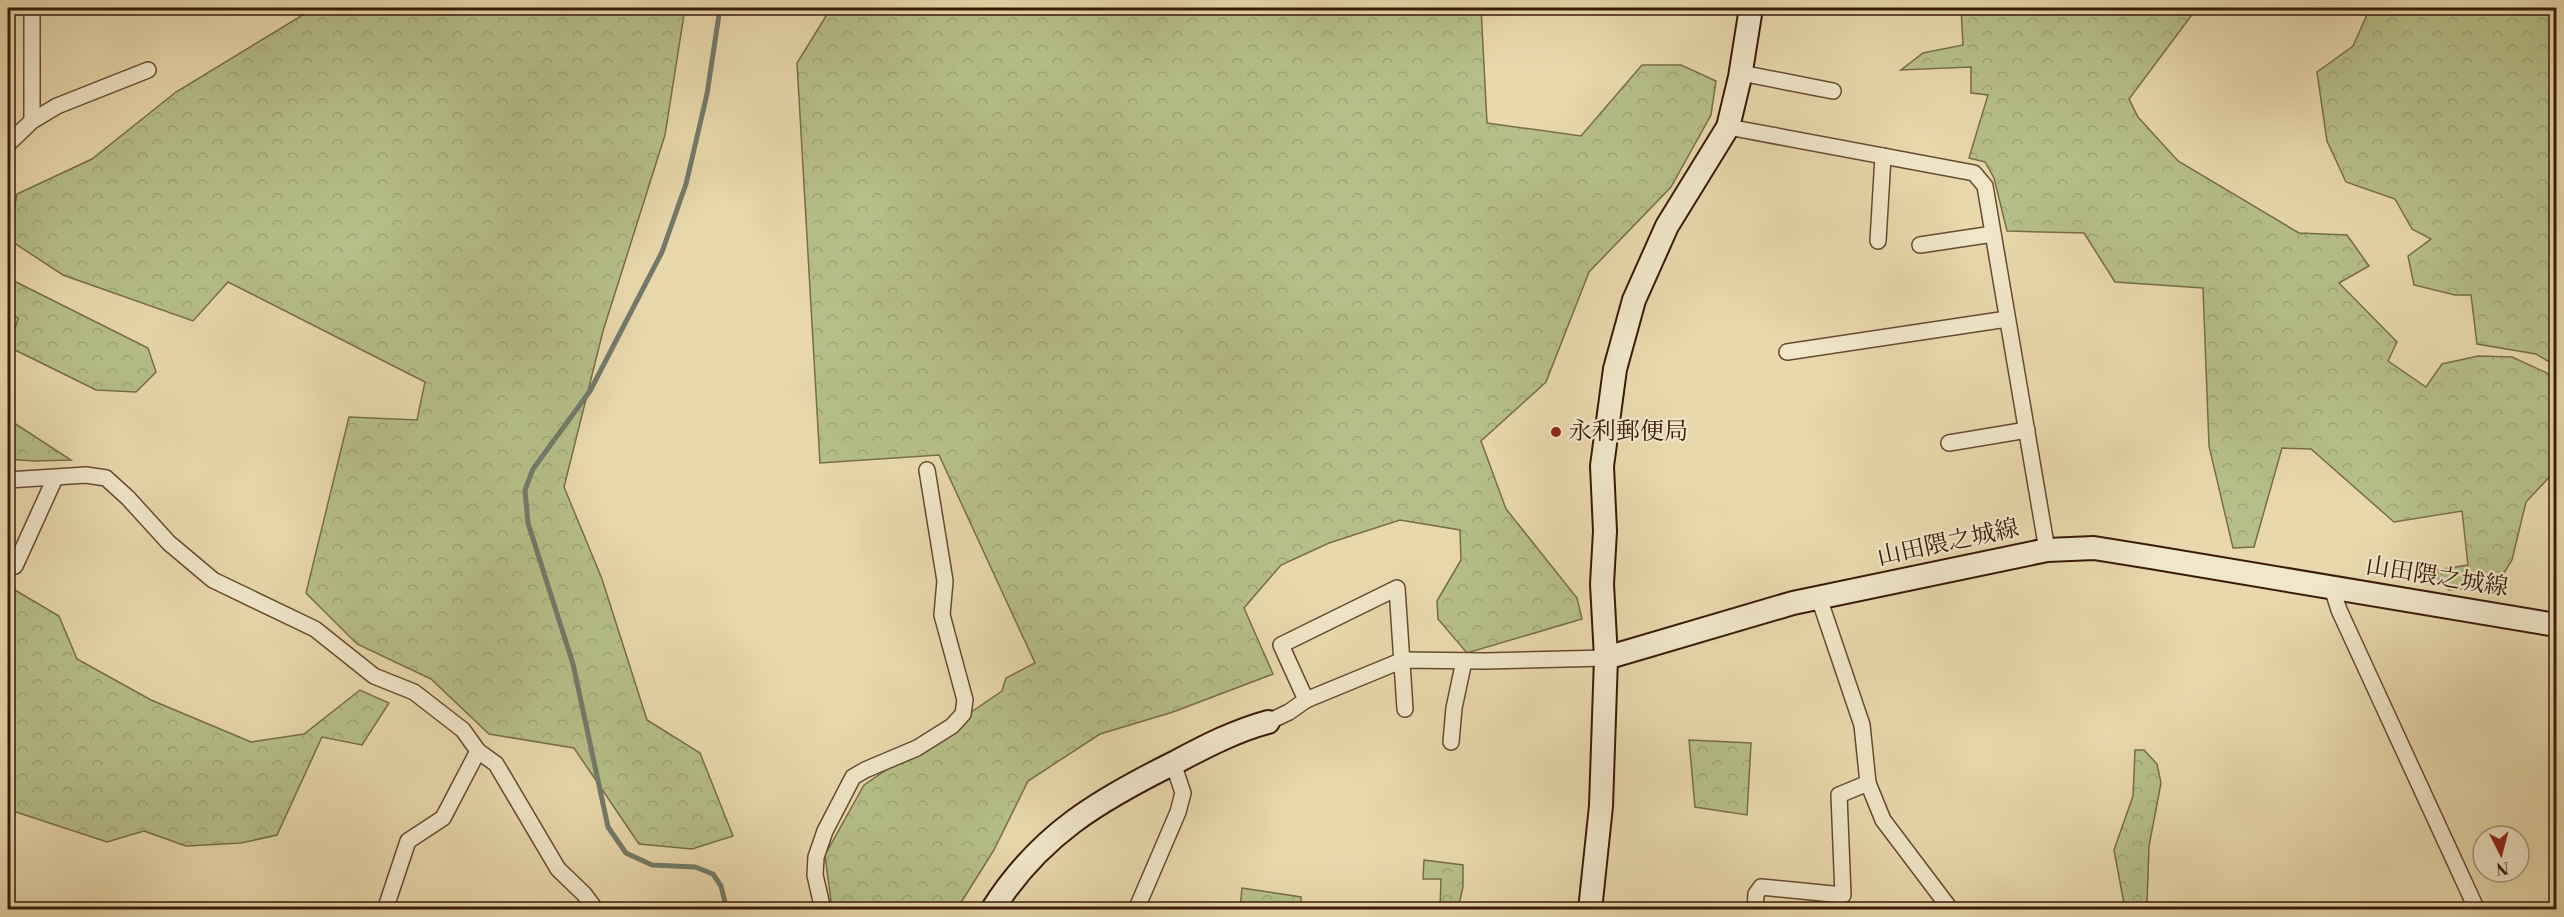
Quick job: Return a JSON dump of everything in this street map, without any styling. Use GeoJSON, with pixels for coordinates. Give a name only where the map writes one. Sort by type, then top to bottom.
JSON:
{"type":"FeatureCollection","features":[{"type":"Feature","properties":{"kind":"main road"},"geometry":{"type":"LineString","coordinates":[[1590,909],[1601,806],[1606,658],[1602,585],[1605,531],[1602,466],[1615,369],[1634,300],[1667,226],[1728,127],[1741,73],[1751,8]]}},
{"type":"Feature","properties":{"kind":"main road","name":"山田隈之城線"},"geometry":{"type":"LineString","coordinates":[[1606,658],[1819,598],[2047,550],[2094,548],[2556,625]]}},
{"type":"Feature","properties":{"kind":"main road"},"geometry":{"type":"LineString","coordinates":[[992,909],[1041,847],[1082,813],[1173,763],[1238,731],[1268,722]]}},
{"type":"Feature","properties":{"kind":"street"},"geometry":{"type":"LineString","coordinates":[[32,11],[32,122]]}},
{"type":"Feature","properties":{"kind":"street"},"geometry":{"type":"LineString","coordinates":[[8,144],[32,122],[57,106],[148,70]]}},
{"type":"Feature","properties":{"kind":"street"},"geometry":{"type":"LineString","coordinates":[[1741,73],[1833,91]]}},
{"type":"Feature","properties":{"kind":"street"},"geometry":{"type":"LineString","coordinates":[[1728,127],[1974,173],[1985,186],[2047,550]]}},
{"type":"Feature","properties":{"kind":"street"},"geometry":{"type":"LineString","coordinates":[[1878,241],[1883,156]]}},
{"type":"Feature","properties":{"kind":"street"},"geometry":{"type":"LineString","coordinates":[[1920,245],[1993,234]]}},
{"type":"Feature","properties":{"kind":"street"},"geometry":{"type":"LineString","coordinates":[[1787,352],[2007,319]]}},
{"type":"Feature","properties":{"kind":"street"},"geometry":{"type":"LineString","coordinates":[[1949,443],[2027,430]]}},
{"type":"Feature","properties":{"kind":"street"},"geometry":{"type":"LineString","coordinates":[[823,909],[815,875],[816,856],[825,831],[854,777],[917,748],[952,726],[963,714],[964,700],[942,615],[945,580],[927,470]]}},
{"type":"Feature","properties":{"kind":"street"},"geometry":{"type":"LineString","coordinates":[[8,480],[86,475],[106,478],[128,498],[169,543],[213,580],[315,629],[374,676],[414,692],[463,730],[478,751],[496,764],[558,869],[596,909]]}},
{"type":"Feature","properties":{"kind":"street"},"geometry":{"type":"LineString","coordinates":[[15,566],[55,478]]}},
{"type":"Feature","properties":{"kind":"street"},"geometry":{"type":"LineString","coordinates":[[1306,700],[1281,645],[1397,588],[1405,709]]}},
{"type":"Feature","properties":{"kind":"street"},"geometry":{"type":"LineString","coordinates":[[2332,588],[2339,610],[2477,909]]}},
{"type":"Feature","properties":{"kind":"street"},"geometry":{"type":"LineString","coordinates":[[1819,598],[1862,725],[1868,783],[1883,820],[1951,909]]}},
{"type":"Feature","properties":{"kind":"street"},"geometry":{"type":"LineString","coordinates":[[1268,722],[1289,712],[1306,700],[1403,660],[1606,658]]}},
{"type":"Feature","properties":{"kind":"street"},"geometry":{"type":"LineString","coordinates":[[1451,742],[1454,708],[1464,661]]}},
{"type":"Feature","properties":{"kind":"street"},"geometry":{"type":"LineString","coordinates":[[384,909],[408,841],[443,818],[478,751]]}},
{"type":"Feature","properties":{"kind":"street"},"geometry":{"type":"LineString","coordinates":[[1136,909],[1178,812],[1183,793],[1173,763]]}},
{"type":"Feature","properties":{"kind":"street"},"geometry":{"type":"LineString","coordinates":[[1755,909],[1756,894],[1761,887],[1843,895],[1839,795],[1868,783]]}},
{"type":"Feature","properties":{"kind":"green space"},"geometry":{"type":"Polygon","coordinates":[[[310,8],[685,8],[665,135],[603,331],[564,487],[602,579],[647,720],[700,753],[733,836],[692,849],[639,844],[574,748],[489,734],[431,679],[357,644],[306,593],[349,417],[417,420],[425,382],[228,282],[193,321],[63,275],[8,239],[17,194],[92,159],[176,92],[311,10],[310,8]]]}},
{"type":"Feature","properties":{"kind":"green space"},"geometry":{"type":"Polygon","coordinates":[[[831,8],[1481,8],[1487,123],[1581,136],[1642,65],[1681,65],[1716,81],[1711,115],[1671,187],[1589,272],[1546,382],[1481,441],[1506,509],[1577,598],[1582,619],[1467,653],[1438,619],[1437,601],[1461,560],[1460,530],[1400,520],[1329,543],[1281,565],[1244,608],[1273,674],[1173,712],[1100,734],[1028,781],[994,850],[957,909],[832,909],[825,855],[864,785],[1002,691],[1006,678],[1035,663],[939,455],[820,463],[797,63],[831,8]]]}},
{"type":"Feature","properties":{"kind":"green space"},"geometry":{"type":"Polygon","coordinates":[[[1961,8],[2197,8],[2129,99],[2138,117],[2178,161],[2299,233],[2347,235],[2369,266],[2339,283],[2397,342],[2388,361],[2426,387],[2442,364],[2478,356],[2512,357],[2547,373],[2556,389],[2556,470],[2526,502],[2512,560],[2496,586],[2449,590],[2430,571],[2468,565],[2462,511],[2394,522],[2311,449],[2282,448],[2254,547],[2233,548],[2209,446],[2203,288],[2115,282],[2084,233],[2007,231],[1994,178],[1985,162],[1969,158],[1988,95],[1971,93],[1971,67],[1901,70],[1923,53],[1963,45],[1961,8]]]}},
{"type":"Feature","properties":{"kind":"green space"},"geometry":{"type":"Polygon","coordinates":[[[2370,8],[2556,8],[2556,366],[2536,354],[2477,344],[2471,295],[2455,295],[2414,285],[2408,256],[2431,239],[2412,229],[2395,199],[2346,182],[2327,141],[2317,72],[2353,46],[2370,8]]]}},
{"type":"Feature","properties":{"kind":"green space"},"geometry":{"type":"Polygon","coordinates":[[[8,278],[148,348],[156,372],[136,392],[96,390],[9,347],[18,319],[8,308],[8,278]]]}},
{"type":"Feature","properties":{"kind":"green space"},"geometry":{"type":"Polygon","coordinates":[[[8,419],[71,460],[8,459],[8,419]]]}},
{"type":"Feature","properties":{"kind":"green space"},"geometry":{"type":"Polygon","coordinates":[[[8,586],[59,616],[77,659],[151,700],[251,742],[304,734],[360,690],[389,703],[362,745],[322,737],[277,835],[241,843],[186,846],[144,831],[107,842],[13,811],[8,815],[8,586]]]}},
{"type":"Feature","properties":{"kind":"green space"},"geometry":{"type":"Polygon","coordinates":[[[1689,740],[1751,743],[1747,815],[1695,807],[1689,740]]]}},
{"type":"Feature","properties":{"kind":"green space"},"geometry":{"type":"Polygon","coordinates":[[[2135,750],[2144,750],[2157,764],[2161,783],[2149,846],[2147,903],[2149,909],[2125,909],[2114,850],[2133,796],[2135,750]]]}},
{"type":"Feature","properties":{"kind":"green space"},"geometry":{"type":"Polygon","coordinates":[[[1424,860],[1463,865],[1463,887],[1458,909],[1440,909],[1441,879],[1423,879],[1424,860]]]}},
{"type":"Feature","properties":{"kind":"green space"},"geometry":{"type":"Polygon","coordinates":[[[1242,888],[1301,897],[1301,909],[1240,909],[1242,888]]]}},
{"type":"Feature","properties":{"kind":"waterway"},"geometry":{"type":"LineString","coordinates":[[720,8],[707,94],[686,184],[662,252],[590,391],[533,469],[525,490],[528,523],[573,664],[608,827],[626,853],[652,865],[695,867],[713,874],[721,886],[727,910]]}},
{"type":"Feature","properties":{"kind":"place","name":"永利郵便局"},"geometry":{"type":"Point","coordinates":[1556,432]}}]}
